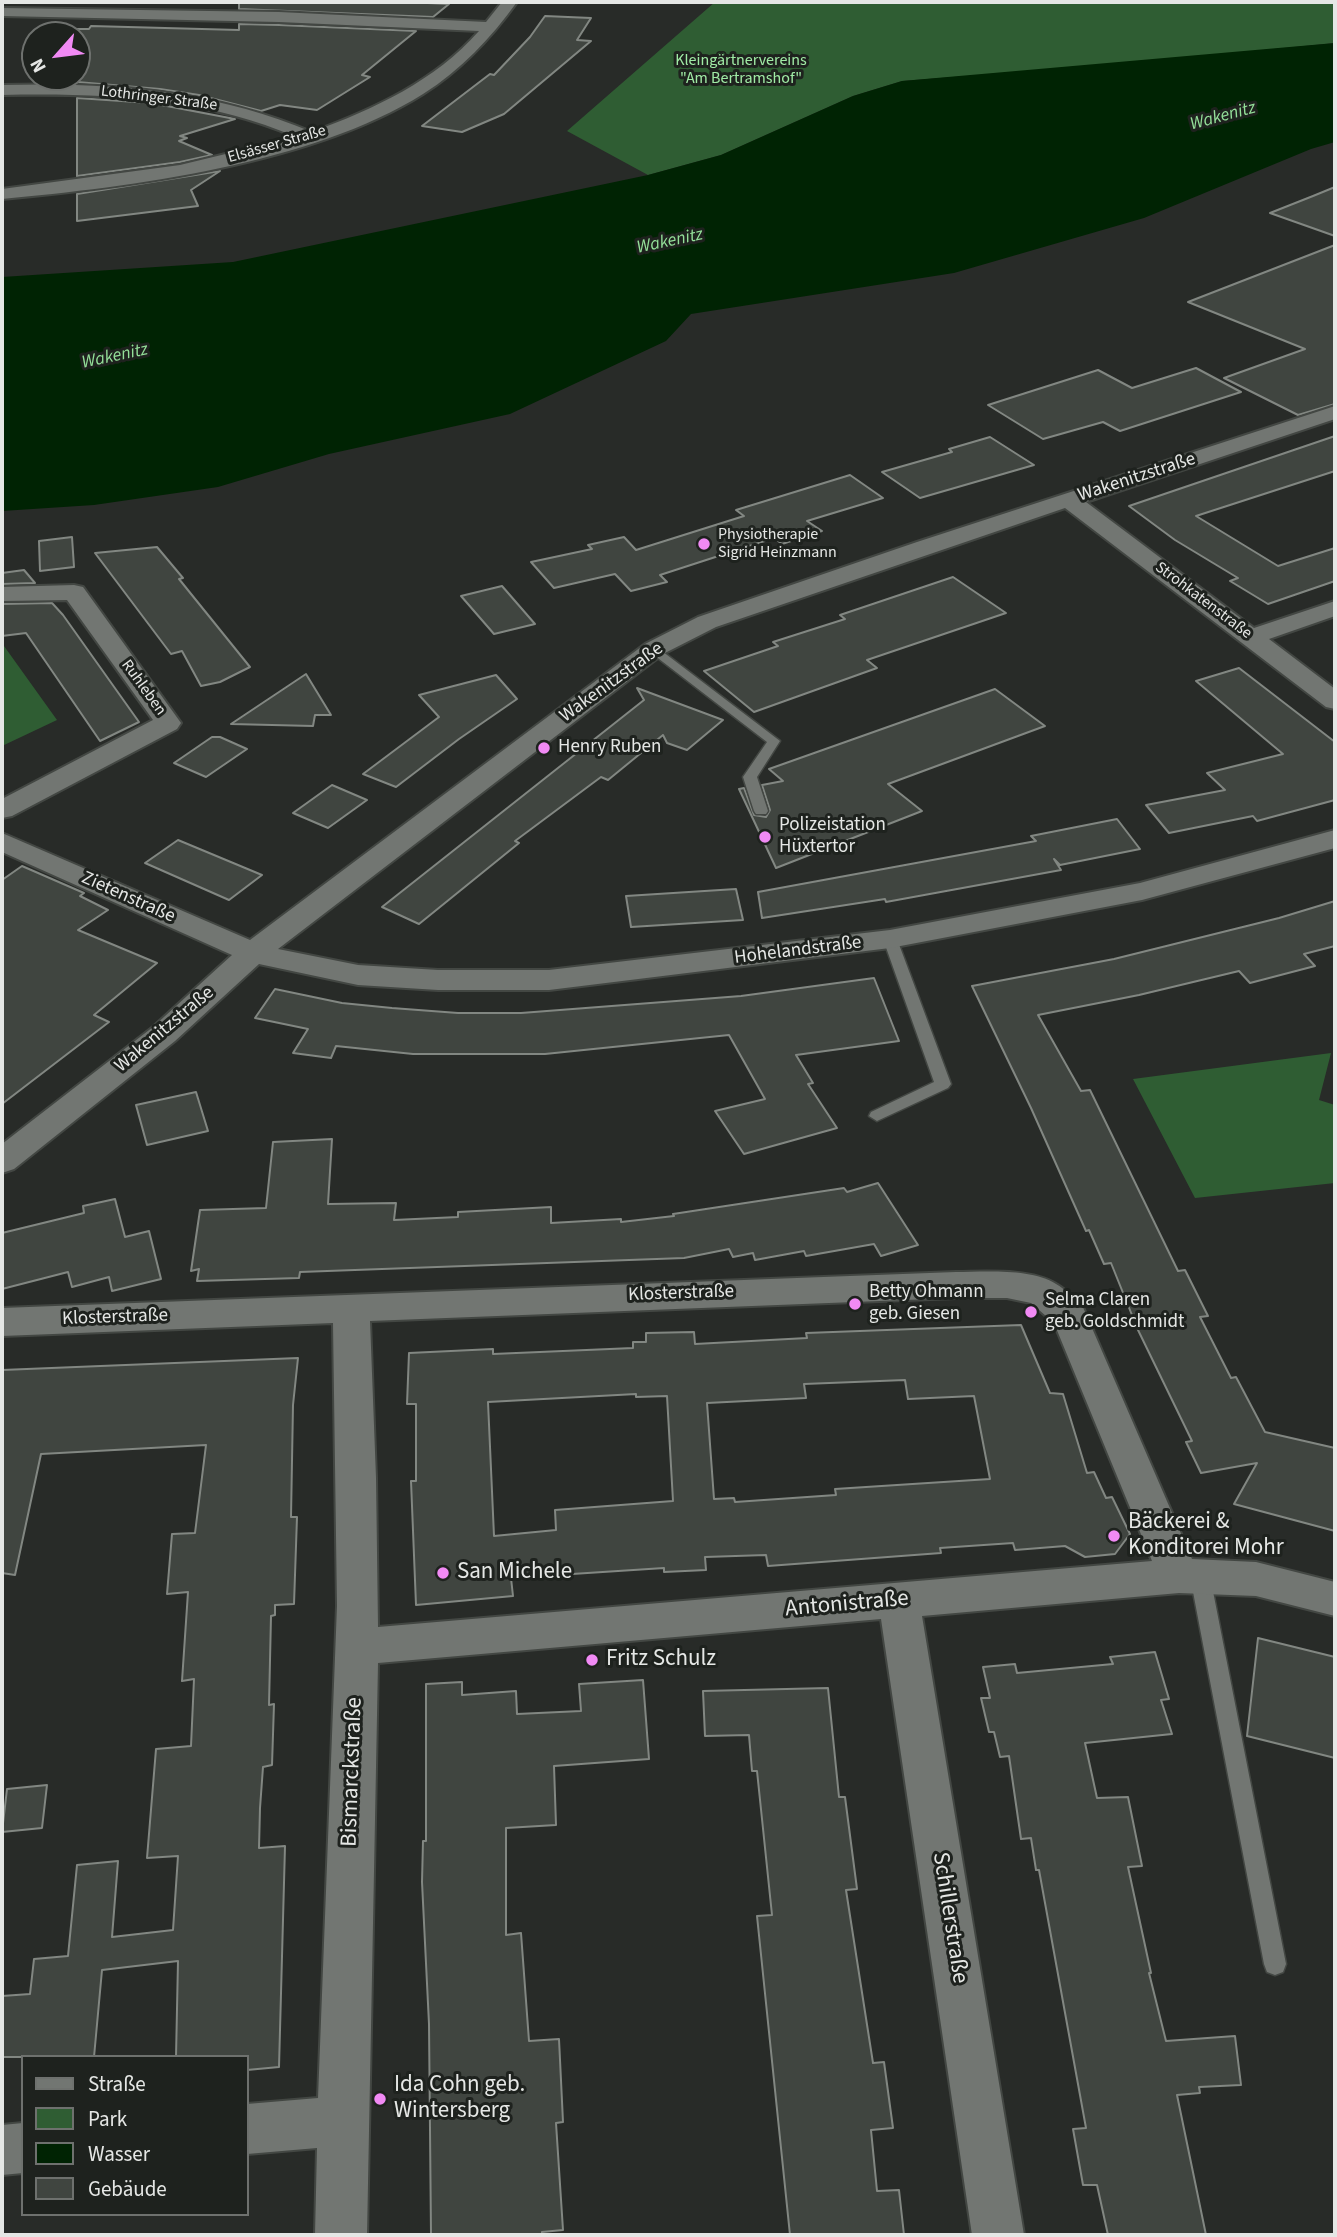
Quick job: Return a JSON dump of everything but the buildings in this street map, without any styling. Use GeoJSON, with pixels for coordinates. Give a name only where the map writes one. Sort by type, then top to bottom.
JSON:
{"type":"FeatureCollection","features":[{"type":"Feature","properties":{"kind":"street","name":"Elsässer Straße"},"geometry":{"type":"LineString","coordinates":[[2,194],[84,185],[183,169],[311,137],[386,109],[462,58],[510,2]]}},
{"type":"Feature","properties":{"kind":"street"},"geometry":{"type":"LineString","coordinates":[[2,12],[279,17],[489,27]]}},
{"type":"Feature","properties":{"kind":"street","name":"Lothringer Straße"},"geometry":{"type":"LineString","coordinates":[[2,90],[65,88],[141,93],[214,104],[254,114],[311,137]]}},
{"type":"Feature","properties":{"kind":"street","name":"Wakenitzstraße"},"geometry":{"type":"LineString","coordinates":[[2,1161],[164,1034],[253,953],[654,649],[707,622],[1335,412]]}},
{"type":"Feature","properties":{"kind":"street","name":"Strohkatenstraße"},"geometry":{"type":"LineString","coordinates":[[1070,501],[1335,701]]}},
{"type":"Feature","properties":{"kind":"street","name":"Ruhleben"},"geometry":{"type":"LineString","coordinates":[[2,594],[74,592],[168,723],[2,810]]}},
{"type":"Feature","properties":{"kind":"street"},"geometry":{"type":"LineString","coordinates":[[1251,637],[1335,608]]}},
{"type":"Feature","properties":{"kind":"street","name":"Hohelandstraße"},"geometry":{"type":"LineString","coordinates":[[253,953],[358,975],[438,980],[548,980],[890,939],[1142,891],[1335,839]]}},
{"type":"Feature","properties":{"kind":"street","name":"Zietenstraße"},"geometry":{"type":"LineString","coordinates":[[2,842],[253,953]]}},
{"type":"Feature","properties":{"kind":"street","name":"Klosterstraße"},"geometry":{"type":"LineString","coordinates":[[2,1322],[875,1287],[1007,1285],[1042,1292],[1069,1315],[1190,1576]]}},
{"type":"Feature","properties":{"kind":"street","name":"Bismarckstraße"},"geometry":{"type":"LineString","coordinates":[[341,2235],[341,2121],[357,1647],[356,1423],[351,1309]]}},
{"type":"Feature","properties":{"kind":"street","name":"Antonistraße"},"geometry":{"type":"LineString","coordinates":[[357,1647],[1190,1576],[1256,1579],[1335,1599]]}},
{"type":"Feature","properties":{"kind":"street","name":"Schillerstraße"},"geometry":{"type":"LineString","coordinates":[[899,1600],[998,2235]]}},
{"type":"Feature","properties":{"kind":"street"},"geometry":{"type":"LineString","coordinates":[[248,2129],[341,2121]]}},
{"type":"Feature","properties":{"kind":"street"},"geometry":{"type":"LineString","coordinates":[[2,2150],[21,2148]]}},
{"type":"Feature","properties":{"kind":"lane"},"geometry":{"type":"LineString","coordinates":[[654,649],[774,741],[750,776],[761,811]]}},
{"type":"Feature","properties":{"kind":"lane"},"geometry":{"type":"LineString","coordinates":[[877,1116],[943,1084],[890,939]]}},
{"type":"Feature","properties":{"kind":"lane"},"geometry":{"type":"LineString","coordinates":[[1190,1576],[1275,1964]]}},
{"type":"Feature","properties":{"kind":"green space","name":"Kleingärtnervereins \"Am Bertramshof\""},"geometry":{"type":"Polygon","coordinates":[[[715,2],[1335,2],[1335,43],[1122,64],[902,81],[853,96],[721,155],[648,175],[567,131],[715,2]]]}},
{"type":"Feature","properties":{"kind":"green space"},"geometry":{"type":"Polygon","coordinates":[[[2,646],[57,720],[2,746],[2,646]]]}},
{"type":"Feature","properties":{"kind":"green space"},"geometry":{"type":"Polygon","coordinates":[[[1331,1053],[1319,1100],[1335,1105],[1335,1183],[1195,1198],[1133,1079],[1331,1053]]]}},
{"type":"Feature","properties":{"kind":"water","name":"Wakenitz"},"geometry":{"type":"Polygon","coordinates":[[[1335,43],[1335,142],[1311,149],[1144,218],[954,273],[691,314],[666,341],[510,414],[329,454],[218,487],[94,505],[2,511],[2,277],[233,262],[648,175],[721,155],[853,96],[902,81],[1335,43]]]}},
{"type":"Feature","properties":{"kind":"place","name":"Physiotherapie Sigrid Heinzmann"},"geometry":{"type":"Point","coordinates":[704,544]}},
{"type":"Feature","properties":{"kind":"place","name":"Henry Ruben"},"geometry":{"type":"Point","coordinates":[544,748]}},
{"type":"Feature","properties":{"kind":"place","name":"Polizeistation Hüxtertor"},"geometry":{"type":"Point","coordinates":[765,837]}},
{"type":"Feature","properties":{"kind":"place","name":"Betty Ohmann geb. Giesen"},"geometry":{"type":"Point","coordinates":[855,1304]}},
{"type":"Feature","properties":{"kind":"place","name":"Selma Claren geb. Goldschmidt"},"geometry":{"type":"Point","coordinates":[1031,1312]}},
{"type":"Feature","properties":{"kind":"place","name":"Bäckerei & Konditorei Mohr"},"geometry":{"type":"Point","coordinates":[1114,1536]}},
{"type":"Feature","properties":{"kind":"place","name":"San Michele"},"geometry":{"type":"Point","coordinates":[443,1573]}},
{"type":"Feature","properties":{"kind":"place","name":"Fritz Schulz"},"geometry":{"type":"Point","coordinates":[592,1660]}},
{"type":"Feature","properties":{"kind":"place","name":"Ida Cohn geb. Wintersberg"},"geometry":{"type":"Point","coordinates":[380,2099]}}]}
